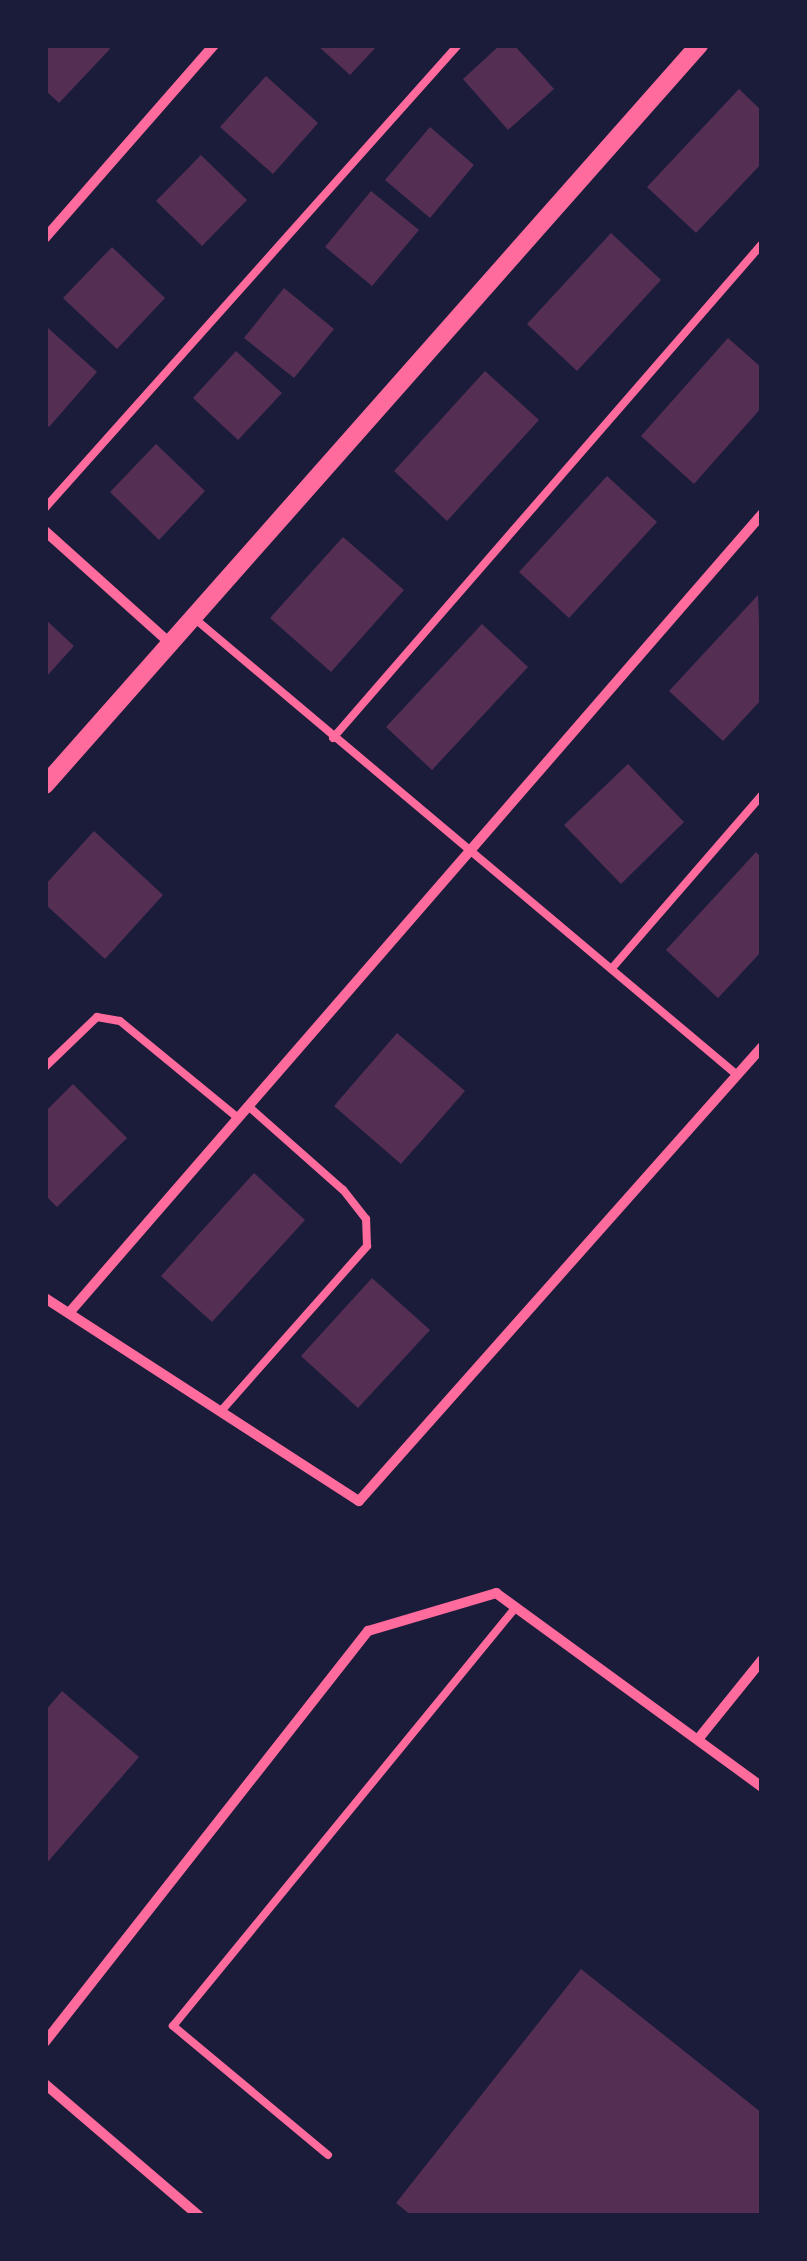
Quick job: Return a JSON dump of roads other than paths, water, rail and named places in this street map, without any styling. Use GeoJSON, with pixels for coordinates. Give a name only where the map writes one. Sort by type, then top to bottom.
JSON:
{"type":"FeatureCollection","features":[{"type":"Feature","properties":{"kind":"street"},"geometry":{"type":"LineString","coordinates":[[45,238],[214,45]]}},
{"type":"Feature","properties":{"kind":"street"},"geometry":{"type":"LineString","coordinates":[[45,785],[699,45]]}},
{"type":"Feature","properties":{"kind":"street"},"geometry":{"type":"LineString","coordinates":[[69,1313],[762,514]]}},
{"type":"Feature","properties":{"kind":"street"},"geometry":{"type":"LineString","coordinates":[[45,531],[171,644]]}},
{"type":"Feature","properties":{"kind":"street"},"geometry":{"type":"LineString","coordinates":[[45,1298],[359,1501],[762,1047]]}},
{"type":"Feature","properties":{"kind":"street"},"geometry":{"type":"LineString","coordinates":[[45,2042],[368,1631],[496,1593],[762,1787]]}},
{"type":"Feature","properties":{"kind":"street"},"geometry":{"type":"LineString","coordinates":[[699,1738],[762,1660]]}},
{"type":"Feature","properties":{"kind":"street"},"geometry":{"type":"LineString","coordinates":[[45,2084],[198,2215]]}},
{"type":"Feature","properties":{"kind":"lane"},"geometry":{"type":"LineString","coordinates":[[45,508],[458,45]]}},
{"type":"Feature","properties":{"kind":"lane"},"geometry":{"type":"LineString","coordinates":[[334,738],[762,244]]}},
{"type":"Feature","properties":{"kind":"lane"},"geometry":{"type":"LineString","coordinates":[[193,617],[468,853],[737,1075]]}},
{"type":"Feature","properties":{"kind":"lane"},"geometry":{"type":"LineString","coordinates":[[612,968],[762,795]]}},
{"type":"Feature","properties":{"kind":"lane"},"geometry":{"type":"LineString","coordinates":[[45,1066],[96,1017],[120,1021],[238,1118]]}},
{"type":"Feature","properties":{"kind":"lane"},"geometry":{"type":"LineString","coordinates":[[222,1410],[366,1246],[366,1219],[343,1190],[248,1106]]}},
{"type":"Feature","properties":{"kind":"lane"},"geometry":{"type":"LineString","coordinates":[[328,2155],[172,2026],[516,1607]]}}]}
